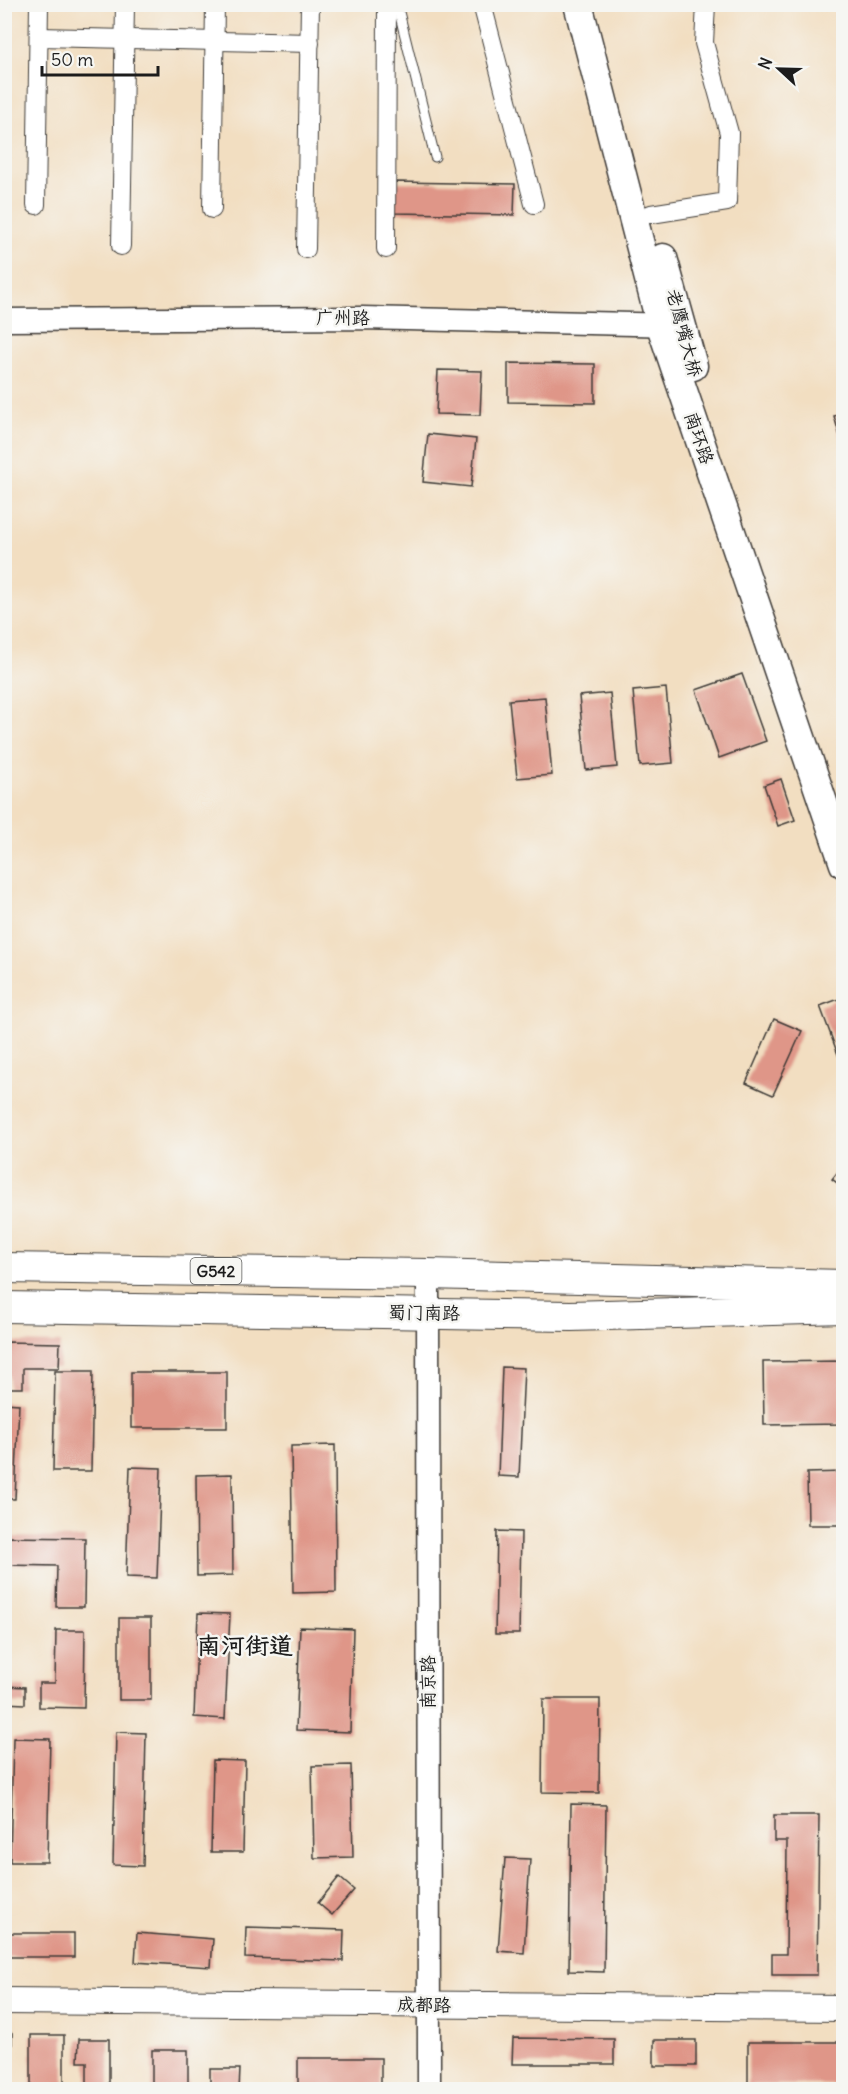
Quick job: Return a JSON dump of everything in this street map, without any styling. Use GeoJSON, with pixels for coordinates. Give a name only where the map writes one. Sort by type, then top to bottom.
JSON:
{"type":"FeatureCollection","features":[{"type":"Feature","properties":{"kind":"highway","name":"G542"},"geometry":{"type":"LineString","coordinates":[[4,1269],[428,1274],[843,1285]]}},
{"type":"Feature","properties":{"kind":"highway","name":"蜀门南路"},"geometry":{"type":"LineString","coordinates":[[4,1306],[571,1316],[843,1308]]}},
{"type":"Feature","properties":{"kind":"main road","name":"南环路"},"geometry":{"type":"LineString","coordinates":[[578,4],[671,325],[843,864]]}},
{"type":"Feature","properties":{"kind":"main road","name":"老鹰嘴大桥"},"geometry":{"type":"LineString","coordinates":[[597,4],[651,214],[671,325],[725,489],[843,827]]}},
{"type":"Feature","properties":{"kind":"main road","name":"成都路"},"geometry":{"type":"LineString","coordinates":[[4,2001],[843,2008]]}},
{"type":"Feature","properties":{"kind":"street"},"geometry":{"type":"LineString","coordinates":[[36,206],[39,4]]}},
{"type":"Feature","properties":{"kind":"street"},"geometry":{"type":"LineString","coordinates":[[122,246],[125,4]]}},
{"type":"Feature","properties":{"kind":"street"},"geometry":{"type":"LineString","coordinates":[[212,209],[216,4]]}},
{"type":"Feature","properties":{"kind":"street"},"geometry":{"type":"LineString","coordinates":[[306,249],[310,4]]}},
{"type":"Feature","properties":{"kind":"street"},"geometry":{"type":"LineString","coordinates":[[386,249],[387,4]]}},
{"type":"Feature","properties":{"kind":"street"},"geometry":{"type":"LineString","coordinates":[[482,4],[534,204]]}},
{"type":"Feature","properties":{"kind":"street"},"geometry":{"type":"LineString","coordinates":[[651,214],[727,202],[729,133],[704,43],[706,4]]}},
{"type":"Feature","properties":{"kind":"street"},"geometry":{"type":"LineString","coordinates":[[39,37],[310,44]]}},
{"type":"Feature","properties":{"kind":"street","name":"广州路"},"geometry":{"type":"LineString","coordinates":[[4,320],[362,318],[671,325]]}},
{"type":"Feature","properties":{"kind":"street","name":"南京路"},"geometry":{"type":"LineString","coordinates":[[428,1274],[429,2090]]}},
{"type":"Feature","properties":{"kind":"lane"},"geometry":{"type":"LineString","coordinates":[[397,4],[435,157]]}},
{"type":"Feature","properties":{"kind":"building"},"geometry":{"type":"Polygon","coordinates":[[[395,182],[515,184],[514,215],[394,213],[395,182]]]}},
{"type":"Feature","properties":{"kind":"building"},"geometry":{"type":"Polygon","coordinates":[[[508,363],[595,364],[595,403],[508,402],[508,363]]]}},
{"type":"Feature","properties":{"kind":"building"},"geometry":{"type":"Polygon","coordinates":[[[438,370],[482,371],[480,415],[436,414],[438,370]]]}},
{"type":"Feature","properties":{"kind":"building"},"geometry":{"type":"Polygon","coordinates":[[[844,413],[844,447],[843,447],[834,416],[844,413]]]}},
{"type":"Feature","properties":{"kind":"building"},"geometry":{"type":"Polygon","coordinates":[[[428,434],[476,439],[471,487],[423,482],[428,434]]]}},
{"type":"Feature","properties":{"kind":"building"},"geometry":{"type":"Polygon","coordinates":[[[742,674],[766,741],[719,758],[696,690],[742,674]]]}},
{"type":"Feature","properties":{"kind":"building"},"geometry":{"type":"Polygon","coordinates":[[[666,688],[673,763],[640,766],[633,691],[666,688]]]}},
{"type":"Feature","properties":{"kind":"building"},"geometry":{"type":"Polygon","coordinates":[[[610,693],[617,767],[586,770],[579,696],[610,693]]]}},
{"type":"Feature","properties":{"kind":"building"},"geometry":{"type":"Polygon","coordinates":[[[545,697],[552,775],[517,778],[509,700],[545,697]]]}},
{"type":"Feature","properties":{"kind":"building"},"geometry":{"type":"Polygon","coordinates":[[[781,779],[795,820],[778,826],[764,785],[781,779]]]}},
{"type":"Feature","properties":{"kind":"building"},"geometry":{"type":"Polygon","coordinates":[[[844,997],[844,1068],[843,1068],[820,1006],[844,997]]]}},
{"type":"Feature","properties":{"kind":"building"},"geometry":{"type":"Polygon","coordinates":[[[774,1019],[802,1031],[773,1095],[746,1083],[774,1019]]]}},
{"type":"Feature","properties":{"kind":"building"},"geometry":{"type":"Polygon","coordinates":[[[844,1164],[844,1188],[832,1179],[844,1164]]]}},
{"type":"Feature","properties":{"kind":"building"},"geometry":{"type":"Polygon","coordinates":[[[4,1342],[60,1343],[59,1368],[23,1368],[23,1388],[9,1388],[9,1376],[4,1375],[4,1342]]]}},
{"type":"Feature","properties":{"kind":"building"},"geometry":{"type":"Polygon","coordinates":[[[844,1361],[844,1424],[764,1425],[763,1362],[844,1361]]]}},
{"type":"Feature","properties":{"kind":"building"},"geometry":{"type":"Polygon","coordinates":[[[502,1367],[524,1368],[519,1477],[498,1476],[502,1367]]]}},
{"type":"Feature","properties":{"kind":"building"},"geometry":{"type":"Polygon","coordinates":[[[55,1371],[93,1371],[91,1471],[53,1471],[55,1371]]]}},
{"type":"Feature","properties":{"kind":"building"},"geometry":{"type":"Polygon","coordinates":[[[131,1372],[227,1372],[227,1428],[131,1428],[131,1372]]]}},
{"type":"Feature","properties":{"kind":"building"},"geometry":{"type":"Polygon","coordinates":[[[4,1403],[19,1404],[15,1499],[4,1499],[4,1403]]]}},
{"type":"Feature","properties":{"kind":"building"},"geometry":{"type":"Polygon","coordinates":[[[335,1445],[336,1592],[293,1593],[291,1446],[335,1445]]]}},
{"type":"Feature","properties":{"kind":"building"},"geometry":{"type":"Polygon","coordinates":[[[130,1467],[161,1468],[157,1578],[126,1577],[130,1467]]]}},
{"type":"Feature","properties":{"kind":"building"},"geometry":{"type":"Polygon","coordinates":[[[844,1472],[844,1525],[808,1525],[807,1473],[844,1472]]]}},
{"type":"Feature","properties":{"kind":"building"},"geometry":{"type":"Polygon","coordinates":[[[232,1474],[233,1575],[197,1576],[196,1475],[232,1474]]]}},
{"type":"Feature","properties":{"kind":"building"},"geometry":{"type":"Polygon","coordinates":[[[497,1531],[521,1532],[519,1634],[495,1634],[497,1531]]]}},
{"type":"Feature","properties":{"kind":"building"},"geometry":{"type":"Polygon","coordinates":[[[4,1537],[85,1538],[84,1607],[56,1607],[57,1566],[4,1565],[4,1537]]]}},
{"type":"Feature","properties":{"kind":"building"},"geometry":{"type":"Polygon","coordinates":[[[198,1613],[230,1614],[225,1719],[194,1717],[198,1613]]]}},
{"type":"Feature","properties":{"kind":"building"},"geometry":{"type":"Polygon","coordinates":[[[119,1618],[151,1618],[151,1700],[119,1700],[119,1618]]]}},
{"type":"Feature","properties":{"kind":"building"},"geometry":{"type":"Polygon","coordinates":[[[300,1627],[353,1629],[350,1732],[296,1730],[300,1627]]]}},
{"type":"Feature","properties":{"kind":"building"},"geometry":{"type":"Polygon","coordinates":[[[56,1630],[85,1630],[84,1708],[39,1707],[39,1683],[55,1683],[56,1630]]]}},
{"type":"Feature","properties":{"kind":"building"},"geometry":{"type":"Polygon","coordinates":[[[4,1686],[25,1687],[25,1704],[4,1703],[4,1686]]]}},
{"type":"Feature","properties":{"kind":"building"},"geometry":{"type":"Polygon","coordinates":[[[543,1699],[600,1699],[599,1793],[542,1792],[543,1699]]]}},
{"type":"Feature","properties":{"kind":"building"},"geometry":{"type":"Polygon","coordinates":[[[116,1732],[146,1733],[143,1866],[113,1865],[116,1732]]]}},
{"type":"Feature","properties":{"kind":"building"},"geometry":{"type":"Polygon","coordinates":[[[13,1738],[50,1739],[47,1862],[10,1862],[13,1738]]]}},
{"type":"Feature","properties":{"kind":"building"},"geometry":{"type":"Polygon","coordinates":[[[213,1760],[245,1761],[243,1852],[211,1852],[213,1760]]]}},
{"type":"Feature","properties":{"kind":"building"},"geometry":{"type":"Polygon","coordinates":[[[351,1765],[353,1857],[314,1858],[312,1766],[351,1765]]]}},
{"type":"Feature","properties":{"kind":"building"},"geometry":{"type":"Polygon","coordinates":[[[571,1804],[606,1805],[604,1972],[569,1971],[571,1804]]]}},
{"type":"Feature","properties":{"kind":"building"},"geometry":{"type":"Polygon","coordinates":[[[774,1815],[819,1815],[817,1975],[772,1975],[772,1954],[786,1954],[787,1841],[774,1841],[774,1815]]]}},
{"type":"Feature","properties":{"kind":"building"},"geometry":{"type":"Polygon","coordinates":[[[505,1858],[530,1859],[524,1953],[498,1951],[505,1858]]]}},
{"type":"Feature","properties":{"kind":"building"},"geometry":{"type":"Polygon","coordinates":[[[339,1877],[354,1890],[332,1915],[318,1903],[339,1877]]]}},
{"type":"Feature","properties":{"kind":"building"},"geometry":{"type":"Polygon","coordinates":[[[246,1927],[344,1930],[343,1961],[245,1958],[246,1927]]]}},
{"type":"Feature","properties":{"kind":"building"},"geometry":{"type":"Polygon","coordinates":[[[4,1933],[74,1933],[74,1957],[4,1957],[4,1933]]]}},
{"type":"Feature","properties":{"kind":"building"},"geometry":{"type":"Polygon","coordinates":[[[137,1933],[213,1939],[211,1967],[135,1962],[137,1933]]]}},
{"type":"Feature","properties":{"kind":"building"},"geometry":{"type":"Polygon","coordinates":[[[4,2033],[12,2033],[12,2058],[4,2058],[4,2033]]]}},
{"type":"Feature","properties":{"kind":"building"},"geometry":{"type":"Polygon","coordinates":[[[31,2035],[64,2035],[64,2090],[31,2090],[31,2035]]]}},
{"type":"Feature","properties":{"kind":"building"},"geometry":{"type":"Polygon","coordinates":[[[513,2038],[614,2039],[614,2064],[512,2064],[513,2038]]]}},
{"type":"Feature","properties":{"kind":"building"},"geometry":{"type":"Polygon","coordinates":[[[79,2039],[109,2039],[109,2090],[87,2090],[87,2062],[78,2062],[79,2039]]]}},
{"type":"Feature","properties":{"kind":"building"},"geometry":{"type":"Polygon","coordinates":[[[654,2040],[696,2040],[696,2066],[654,2066],[654,2040]]]}},
{"type":"Feature","properties":{"kind":"building"},"geometry":{"type":"Polygon","coordinates":[[[748,2042],[844,2042],[844,2085],[748,2085],[748,2042]]]}},
{"type":"Feature","properties":{"kind":"building"},"geometry":{"type":"Polygon","coordinates":[[[152,2050],[188,2050],[188,2090],[152,2090],[152,2050]]]}},
{"type":"Feature","properties":{"kind":"building"},"geometry":{"type":"Polygon","coordinates":[[[298,2058],[381,2058],[381,2090],[298,2090],[298,2058]]]}},
{"type":"Feature","properties":{"kind":"building"},"geometry":{"type":"Polygon","coordinates":[[[210,2069],[240,2069],[239,2090],[210,2090],[210,2069]]]}},
{"type":"Feature","properties":{"kind":"district","name":"南河街道"},"geometry":{"type":"Point","coordinates":[245,1646]}}]}
